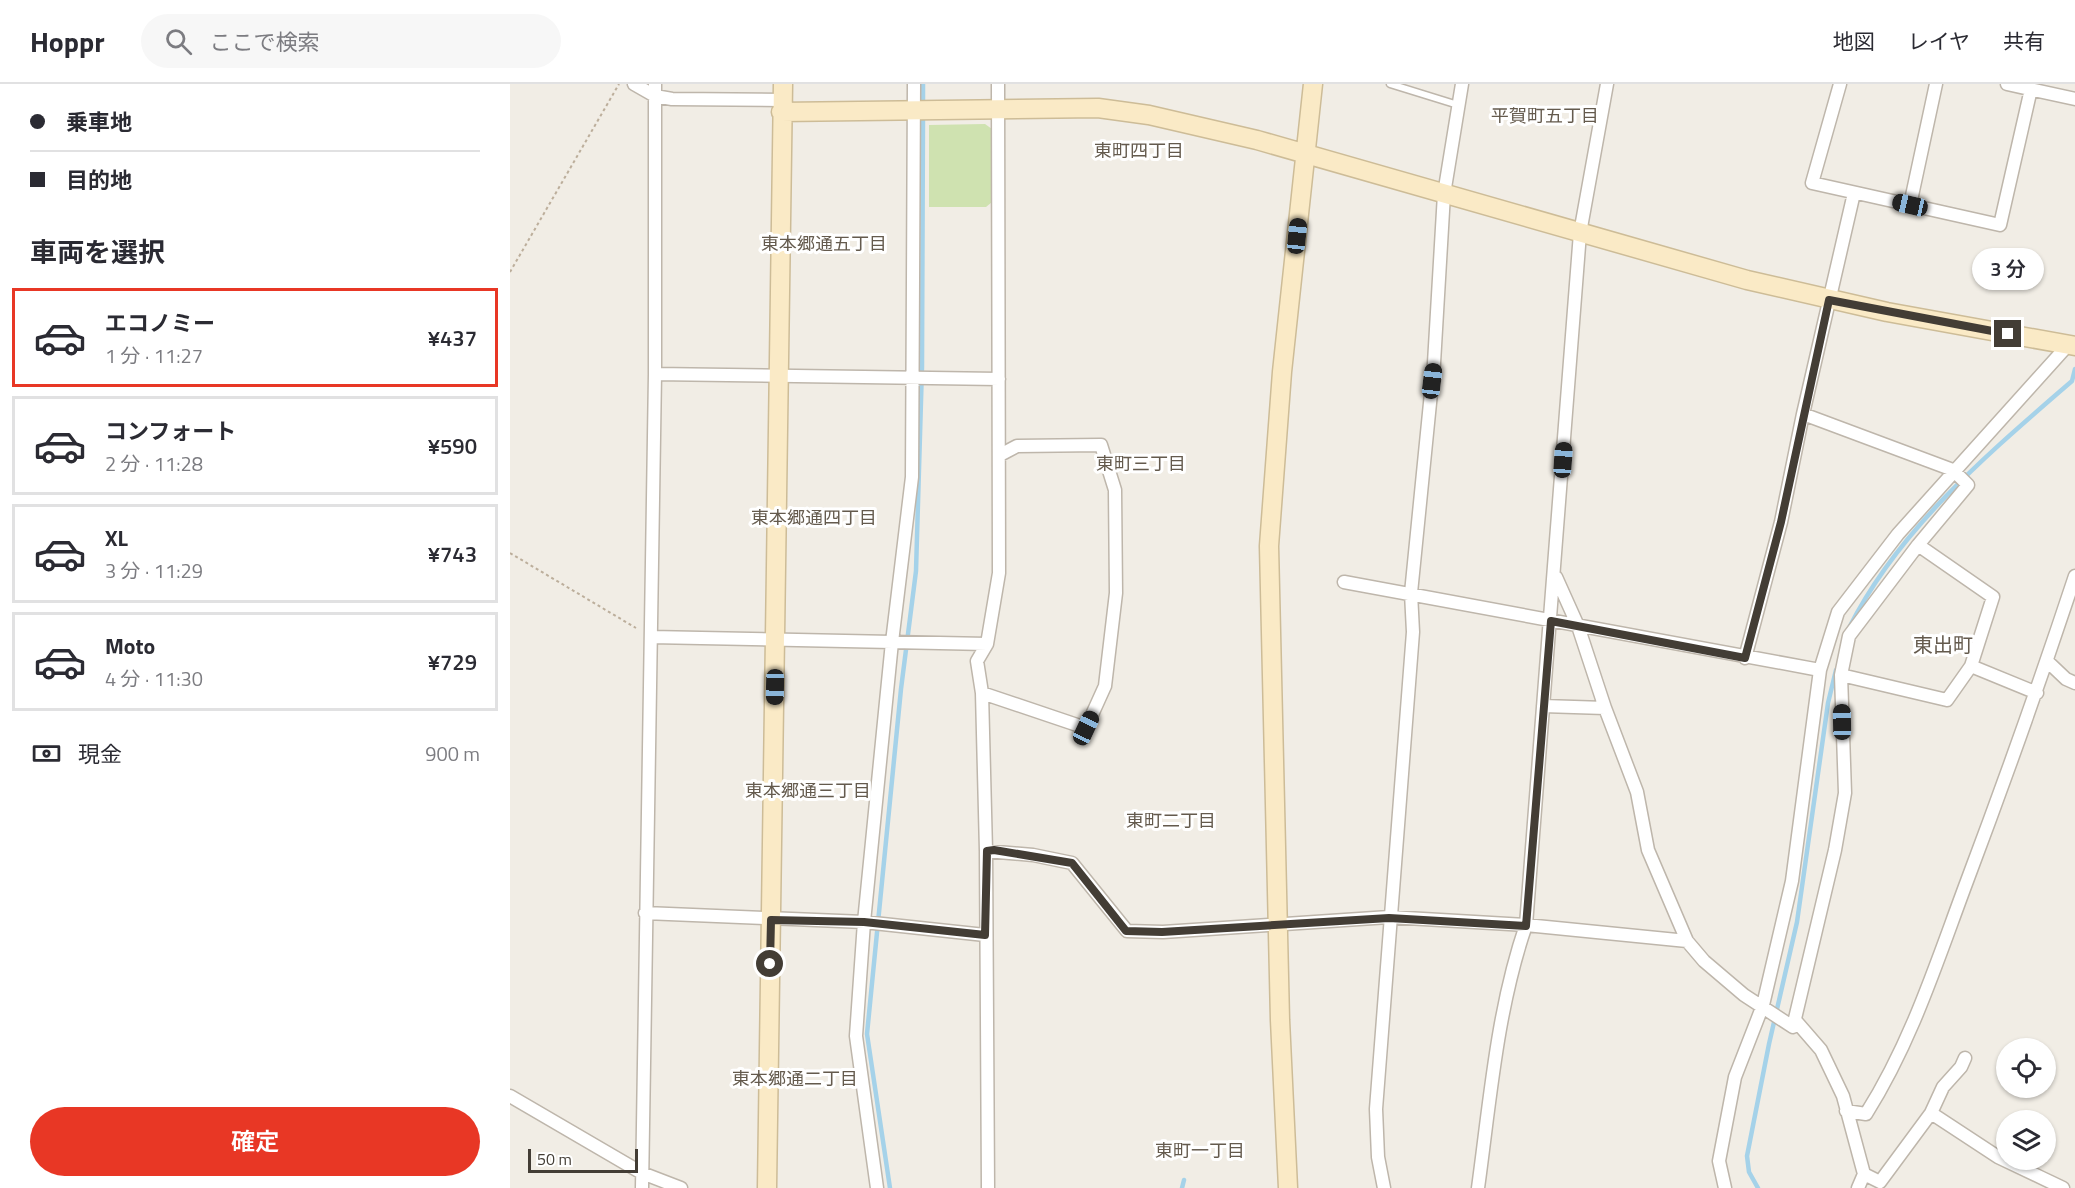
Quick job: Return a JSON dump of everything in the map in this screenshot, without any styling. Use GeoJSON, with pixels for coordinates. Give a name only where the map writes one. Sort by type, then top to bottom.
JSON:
{"type":"FeatureCollection","features":[{"type":"Feature","properties":{"kind":"street"},"geometry":{"type":"LineString","coordinates":[[634,84],[655,90],[672,99],[782,98],[914,110],[1098,108],[1149,115],[1257,140],[1747,280],[1829,300],[2073,347]]}},
{"type":"Feature","properties":{"kind":"street"},"geometry":{"type":"LineString","coordinates":[[877,1188],[856,1036],[864,922],[892,642],[912,477],[914,84]]}},
{"type":"Feature","properties":{"kind":"street"},"geometry":{"type":"LineString","coordinates":[[988,1188],[985,935],[987,851],[982,693],[977,661],[987,644],[999,573],[998,84]]}},
{"type":"Feature","properties":{"kind":"street"},"geometry":{"type":"LineString","coordinates":[[1288,1188],[1269,546],[1281,372],[1313,84]]}},
{"type":"Feature","properties":{"kind":"street"},"geometry":{"type":"LineString","coordinates":[[1384,1188],[1378,1157],[1376,1109],[1412,643],[1411,593],[1434,363],[1444,194],[1462,84]]}},
{"type":"Feature","properties":{"kind":"street"},"geometry":{"type":"LineString","coordinates":[[1478,1188],[1503,1016],[1516,954],[1526,926],[1580,233],[1607,84]]}},
{"type":"Feature","properties":{"kind":"street"},"geometry":{"type":"LineString","coordinates":[[1840,84],[1812,183],[2000,225],[2031,89]]}},
{"type":"Feature","properties":{"kind":"street"},"geometry":{"type":"LineString","coordinates":[[1910,205],[1936,84]]}},
{"type":"Feature","properties":{"kind":"street"},"geometry":{"type":"LineString","coordinates":[[2007,84],[2075,99]]}},
{"type":"Feature","properties":{"kind":"street"},"geometry":{"type":"LineString","coordinates":[[642,1188],[655,374],[655,90]]}},
{"type":"Feature","properties":{"kind":"street"},"geometry":{"type":"LineString","coordinates":[[767,1188],[782,98]]}},
{"type":"Feature","properties":{"kind":"street"},"geometry":{"type":"LineString","coordinates":[[1745,658],[1781,522],[1803,414],[1854,193]]}},
{"type":"Feature","properties":{"kind":"street"},"geometry":{"type":"LineString","coordinates":[[1725,1188],[1721,1180],[1719,1161],[1735,1077],[1763,1005],[1792,881],[1820,670],[1838,612],[1898,534],[1953,470],[2073,347]]}},
{"type":"Feature","properties":{"kind":"street"},"geometry":{"type":"LineString","coordinates":[[655,374],[911,380],[999,379]]}},
{"type":"Feature","properties":{"kind":"street"},"geometry":{"type":"LineString","coordinates":[[1555,574],[1578,626],[1605,708],[1637,792],[1648,850],[1687,941],[1704,961],[1744,995],[1763,1005],[1793,1027],[1835,850],[1845,794],[1841,675],[1849,636],[1918,545],[1968,485],[1953,470],[1803,414]]}},
{"type":"Feature","properties":{"kind":"street"},"geometry":{"type":"LineString","coordinates":[[982,693],[1086,728],[1105,686],[1116,593],[1115,490],[1101,445],[1017,446],[1000,455]]}},
{"type":"Feature","properties":{"kind":"street"},"geometry":{"type":"LineString","coordinates":[[1841,675],[1947,700],[1971,666],[1993,597],[1918,545]]}},
{"type":"Feature","properties":{"kind":"street"},"geometry":{"type":"LineString","coordinates":[[1846,1111],[1866,1114],[1891,1075],[1913,1026],[2037,693],[2075,576]]}},
{"type":"Feature","properties":{"kind":"street"},"geometry":{"type":"LineString","coordinates":[[1344,582],[1745,658],[1820,670]]}},
{"type":"Feature","properties":{"kind":"street"},"geometry":{"type":"LineString","coordinates":[[651,637],[987,644]]}},
{"type":"Feature","properties":{"kind":"street"},"geometry":{"type":"LineString","coordinates":[[2047,661],[2075,683]]}},
{"type":"Feature","properties":{"kind":"street"},"geometry":{"type":"LineString","coordinates":[[1971,666],[2037,693]]}},
{"type":"Feature","properties":{"kind":"street"},"geometry":{"type":"LineString","coordinates":[[1543,706],[1605,708]]}},
{"type":"Feature","properties":{"kind":"street"},"geometry":{"type":"LineString","coordinates":[[987,851],[1033,855],[1072,863],[1126,931],[1162,932],[1389,918],[1526,926],[1687,941]]}},
{"type":"Feature","properties":{"kind":"street"},"geometry":{"type":"LineString","coordinates":[[645,913],[771,920],[864,922],[985,935]]}},
{"type":"Feature","properties":{"kind":"street"},"geometry":{"type":"LineString","coordinates":[[1795,1020],[1821,1050],[1843,1096],[1864,1174],[1858,1188]]}},
{"type":"Feature","properties":{"kind":"street"},"geometry":{"type":"LineString","coordinates":[[1864,1174],[1883,1185],[1931,1113],[1943,1087],[1965,1058]]}},
{"type":"Feature","properties":{"kind":"street"},"geometry":{"type":"LineString","coordinates":[[510,1096],[642,1173],[681,1188]]}},
{"type":"Feature","properties":{"kind":"street"},"geometry":{"type":"LineString","coordinates":[[1931,1113],[1998,1157],[2063,1188]]}},
{"type":"Feature","properties":{"kind":"lane"},"geometry":{"type":"LineString","coordinates":[[1390,84],[1458,105]]}},
{"type":"Feature","properties":{"kind":"path"},"geometry":{"type":"LineString","coordinates":[[510,272],[619,84]]}},
{"type":"Feature","properties":{"kind":"path"},"geometry":{"type":"LineString","coordinates":[[510,553],[651,637]]}},
{"type":"Feature","properties":{"kind":"green space"},"geometry":{"type":"Polygon","coordinates":[[[985,124],[992,129],[992,202],[986,207],[929,207],[929,125],[985,124]]]}},
{"type":"Feature","properties":{"kind":"waterway"},"geometry":{"type":"LineString","coordinates":[[923,84],[923,105]]}},
{"type":"Feature","properties":{"kind":"waterway"},"geometry":{"type":"LineString","coordinates":[[890,1188],[867,1034],[901,689],[916,571],[922,367],[923,114]]}},
{"type":"Feature","properties":{"kind":"waterway"},"geometry":{"type":"LineString","coordinates":[[1849,628],[1893,557],[1920,525],[1978,464],[2072,381],[2075,369]]}},
{"type":"Feature","properties":{"kind":"waterway"},"geometry":{"type":"LineString","coordinates":[[1758,1188],[1749,1172],[1747,1156],[1769,1044],[1797,922],[1828,703],[1836,670]]}},
{"type":"Feature","properties":{"kind":"waterway"},"geometry":{"type":"LineString","coordinates":[[1182,1188],[1184,1180]]}},
{"type":"Feature","properties":{"kind":"district","name":"平賀町五丁目"},"geometry":{"type":"Point","coordinates":[1545,116]}},
{"type":"Feature","properties":{"kind":"district","name":"東町四丁目"},"geometry":{"type":"Point","coordinates":[1139,151]}},
{"type":"Feature","properties":{"kind":"district","name":"東本郷通五丁目"},"geometry":{"type":"Point","coordinates":[824,244]}},
{"type":"Feature","properties":{"kind":"district","name":"東町三丁目"},"geometry":{"type":"Point","coordinates":[1141,464]}},
{"type":"Feature","properties":{"kind":"district","name":"東本郷通四丁目"},"geometry":{"type":"Point","coordinates":[814,518]}},
{"type":"Feature","properties":{"kind":"district","name":"東出町"},"geometry":{"type":"Point","coordinates":[1943,645]}},
{"type":"Feature","properties":{"kind":"district","name":"東本郷通三丁目"},"geometry":{"type":"Point","coordinates":[808,791]}},
{"type":"Feature","properties":{"kind":"district","name":"東町二丁目"},"geometry":{"type":"Point","coordinates":[1171,821]}},
{"type":"Feature","properties":{"kind":"district","name":"東本郷通二丁目"},"geometry":{"type":"Point","coordinates":[795,1079]}},
{"type":"Feature","properties":{"kind":"district","name":"東町一丁目"},"geometry":{"type":"Point","coordinates":[1200,1151]}},
{"type":"Feature","properties":{"kind":"route"},"geometry":{"type":"LineString","coordinates":[[770,964],[771,920],[864,922],[985,935],[987,851],[994,850],[1012,855],[1033,855],[1072,863],[1126,931],[1162,932],[1389,918],[1526,926],[1551,621],[1745,658],[1781,522],[1829,300],[2008,334]]}}]}
